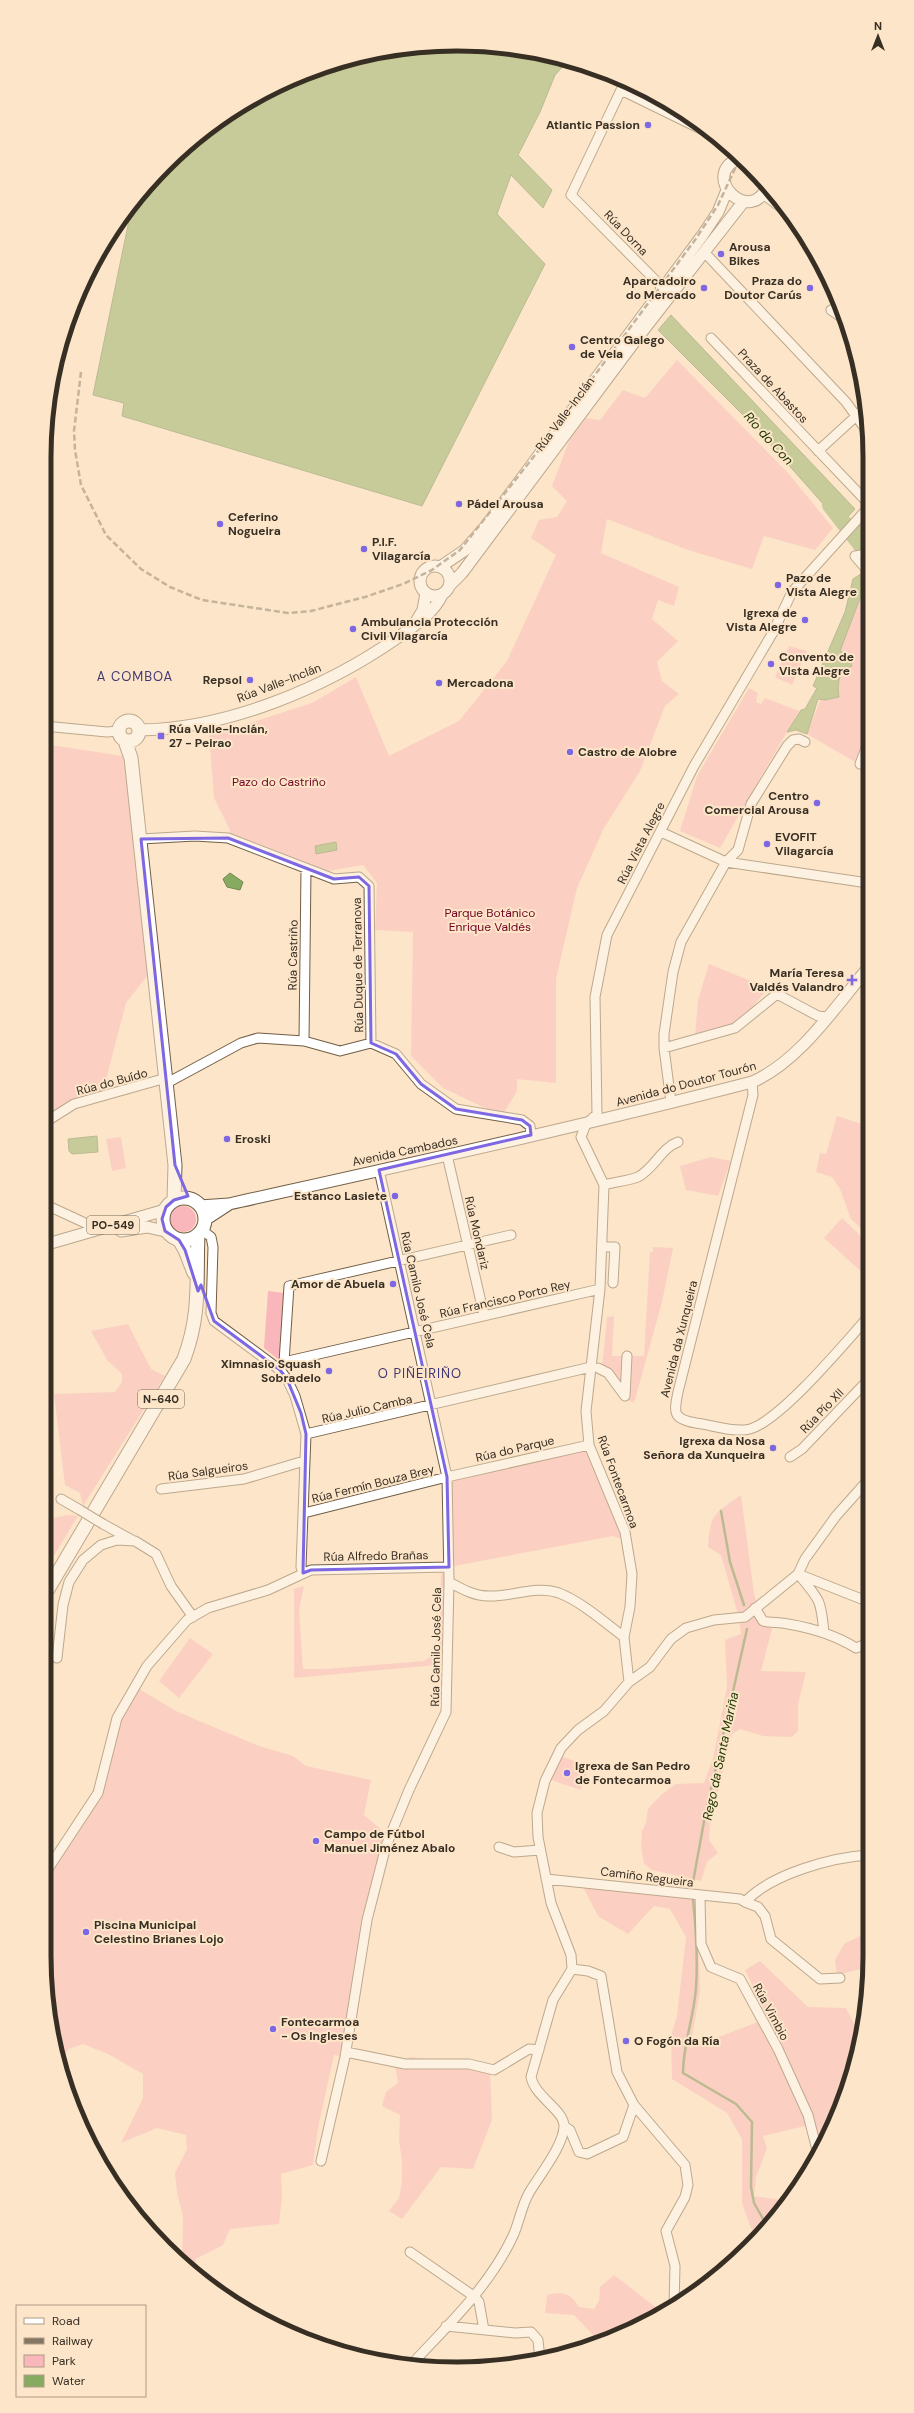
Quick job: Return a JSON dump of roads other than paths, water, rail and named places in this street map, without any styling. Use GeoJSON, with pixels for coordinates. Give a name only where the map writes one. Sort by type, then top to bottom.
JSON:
{"type":"FeatureCollection","features":[{"type":"Feature","properties":{"kind":"highway"},"geometry":{"type":"LineString","coordinates":[[130,735],[132,766],[176,1165],[169,1205],[162,1222],[166,1231]]}},
{"type":"Feature","properties":{"kind":"highway"},"geometry":{"type":"LineString","coordinates":[[169,1205],[195,1202],[176,1165]]}},
{"type":"Feature","properties":{"kind":"highway","name":"N-640"},"geometry":{"type":"LineString","coordinates":[[51,1584],[184,1359],[193,1336],[198,1291],[202,1228],[195,1202]]}},
{"type":"Feature","properties":{"kind":"highway"},"geometry":{"type":"LineString","coordinates":[[179,1240],[189,1240],[202,1228]]}},
{"type":"Feature","properties":{"kind":"highway","name":"N-640"},"geometry":{"type":"LineString","coordinates":[[166,1231],[179,1240],[190,1261],[198,1291]]}},
{"type":"Feature","properties":{"kind":"main road"},"geometry":{"type":"LineString","coordinates":[[733,160],[724,175],[728,190],[735,198],[744,201],[754,200],[763,191]]}},
{"type":"Feature","properties":{"kind":"main road","name":"Rúa Valle-Inclán"},"geometry":{"type":"LineString","coordinates":[[415,624],[423,610],[426,593],[420,584],[421,575],[428,568],[440,567],[465,550],[487,525],[714,218],[728,190]]}},
{"type":"Feature","properties":{"kind":"main road","name":"Rúa Valle-Inclán"},"geometry":{"type":"LineString","coordinates":[[130,735],[201,723],[244,711],[310,688],[363,662],[436,607],[442,595],[462,573],[641,333],[705,253],[744,201]]}},
{"type":"Feature","properties":{"kind":"main road"},"geometry":{"type":"LineString","coordinates":[[440,567],[449,577],[450,585]]}},
{"type":"Feature","properties":{"kind":"main road"},"geometry":{"type":"LineString","coordinates":[[426,593],[433,596],[442,595]]}},
{"type":"Feature","properties":{"kind":"main road","name":"Avenida do Doutor Tourón"},"geometry":{"type":"LineString","coordinates":[[586,1124],[752,1082],[769,1074],[788,1059],[816,1032],[826,1017],[863,974]]}},
{"type":"Feature","properties":{"kind":"main road","name":"Avenida Cambados"},"geometry":{"type":"LineString","coordinates":[[195,1202],[229,1204],[531,1135],[586,1124]]}},
{"type":"Feature","properties":{"kind":"main road","name":"Avenida Cambados"},"geometry":{"type":"LineString","coordinates":[[202,1228],[229,1204]]}},
{"type":"Feature","properties":{"kind":"main road","name":"PO-549"},"geometry":{"type":"LineString","coordinates":[[51,1243],[169,1205]]}},
{"type":"Feature","properties":{"kind":"main road","name":"PO-549"},"geometry":{"type":"LineString","coordinates":[[51,1249],[62,1245],[135,1227],[166,1231]]}},
{"type":"Feature","properties":{"kind":"street","name":"Rúa Dorna"},"geometry":{"type":"LineString","coordinates":[[630,90],[620,90],[572,195],[663,288]]}},
{"type":"Feature","properties":{"kind":"street"},"geometry":{"type":"LineString","coordinates":[[653,101],[668,110]]}},
{"type":"Feature","properties":{"kind":"street"},"geometry":{"type":"LineString","coordinates":[[705,253],[846,402],[862,424]]}},
{"type":"Feature","properties":{"kind":"street"},"geometry":{"type":"LineString","coordinates":[[831,310],[836,314]]}},
{"type":"Feature","properties":{"kind":"street","name":"Praza de Abastos"},"geometry":{"type":"LineString","coordinates":[[711,338],[863,498]]}},
{"type":"Feature","properties":{"kind":"street"},"geometry":{"type":"LineString","coordinates":[[818,451],[861,411]]}},
{"type":"Feature","properties":{"kind":"street","name":"Rúa Vista Alegre"},"geometry":{"type":"LineString","coordinates":[[586,1124],[597,1114],[595,997],[607,935],[694,766],[772,634],[792,592],[863,512]]}},
{"type":"Feature","properties":{"kind":"street"},"geometry":{"type":"LineString","coordinates":[[863,555],[855,556],[863,566]]}},
{"type":"Feature","properties":{"kind":"street","name":"Rúa Valle-Inclán"},"geometry":{"type":"LineString","coordinates":[[51,727],[130,735]]}},
{"type":"Feature","properties":{"kind":"street"},"geometry":{"type":"LineString","coordinates":[[671,1102],[664,1048],[668,998],[681,942],[726,862],[738,850],[751,804],[774,765],[790,742],[799,739],[805,742]]}},
{"type":"Feature","properties":{"kind":"street"},"geometry":{"type":"LineString","coordinates":[[860,764],[863,756]]}},
{"type":"Feature","properties":{"kind":"street"},"geometry":{"type":"LineString","coordinates":[[661,832],[726,862],[863,882]]}},
{"type":"Feature","properties":{"kind":"street","name":"Rúa Duque de Terranova"},"geometry":{"type":"LineString","coordinates":[[141,838],[195,836],[228,838],[334,879],[359,877],[369,886],[371,1043]]}},
{"type":"Feature","properties":{"kind":"street","name":"Rúa Castriño"},"geometry":{"type":"LineString","coordinates":[[304,1041],[306,869]]}},
{"type":"Feature","properties":{"kind":"street"},"geometry":{"type":"LineString","coordinates":[[664,1048],[736,1028],[777,994],[818,1016],[826,1017]]}},
{"type":"Feature","properties":{"kind":"street","name":"Rúa do Buído"},"geometry":{"type":"LineString","coordinates":[[51,1119],[74,1104],[167,1081],[241,1043],[258,1038],[304,1041],[340,1051],[371,1043]]}},
{"type":"Feature","properties":{"kind":"street"},"geometry":{"type":"LineString","coordinates":[[371,1043],[396,1054],[421,1084],[456,1109],[522,1120],[530,1126],[531,1135]]}},
{"type":"Feature","properties":{"kind":"street","name":"Avenida da Xunqueira"},"geometry":{"type":"LineString","coordinates":[[752,1082],[753,1095],[678,1392],[675,1413],[678,1417],[687,1422],[739,1430],[757,1426],[797,1395],[863,1322]]}},
{"type":"Feature","properties":{"kind":"street","name":"Rúa Fontecarmoa"},"geometry":{"type":"LineString","coordinates":[[586,1124],[581,1137],[604,1185],[595,1367],[586,1411],[589,1445],[625,1532],[632,1574],[630,1607],[624,1637],[629,1682]]}},
{"type":"Feature","properties":{"kind":"street"},"geometry":{"type":"LineString","coordinates":[[604,1185],[638,1177],[651,1167],[668,1146],[678,1142]]}},
{"type":"Feature","properties":{"kind":"street","name":"Rúa Mondariz"},"geometry":{"type":"LineString","coordinates":[[447,1155],[466,1244],[484,1315]]}},
{"type":"Feature","properties":{"kind":"street","name":"Rúa Camilo José Cela"},"geometry":{"type":"LineString","coordinates":[[321,2161],[346,2052],[367,1920],[386,1846],[409,1790],[446,1712],[449,1582],[447,1477],[379,1170]]}},
{"type":"Feature","properties":{"kind":"street"},"geometry":{"type":"LineString","coordinates":[[51,1207],[98,1229]]}},
{"type":"Feature","properties":{"kind":"street"},"geometry":{"type":"LineString","coordinates":[[202,1228],[211,1237],[214,1247],[211,1313],[214,1321],[280,1370],[287,1379],[296,1396],[306,1434],[304,1461],[304,1514],[301,1551],[303,1573]]}},
{"type":"Feature","properties":{"kind":"street"},"geometry":{"type":"LineString","coordinates":[[280,1370],[284,1362],[289,1286],[466,1244],[511,1235]]}},
{"type":"Feature","properties":{"kind":"street"},"geometry":{"type":"LineString","coordinates":[[602,1247],[615,1247],[613,1283]]}},
{"type":"Feature","properties":{"kind":"street","name":"Rúa Francisco Porto Rey"},"geometry":{"type":"LineString","coordinates":[[284,1362],[600,1289]]}},
{"type":"Feature","properties":{"kind":"street"},"geometry":{"type":"LineString","coordinates":[[595,1367],[608,1373],[625,1396],[627,1356]]}},
{"type":"Feature","properties":{"kind":"street","name":"Rúa Julio Camba"},"geometry":{"type":"LineString","coordinates":[[306,1434],[595,1367]]}},
{"type":"Feature","properties":{"kind":"street","name":"Rúa Pío XII"},"geometry":{"type":"LineString","coordinates":[[790,1457],[802,1449],[863,1385]]}},
{"type":"Feature","properties":{"kind":"street","name":"Rúa do Parque"},"geometry":{"type":"LineString","coordinates":[[447,1477],[589,1445]]}},
{"type":"Feature","properties":{"kind":"street","name":"Rúa Salgueiros"},"geometry":{"type":"LineString","coordinates":[[160,1489],[244,1479],[304,1461]]}},
{"type":"Feature","properties":{"kind":"street","name":"Rúa Fermín Bouza Brey"},"geometry":{"type":"LineString","coordinates":[[304,1514],[447,1477]]}},
{"type":"Feature","properties":{"kind":"street"},"geometry":{"type":"LineString","coordinates":[[416,2360],[475,2297],[512,2238],[525,2200],[558,2145],[564,2126],[561,2116],[533,2087],[531,2077],[554,2000],[572,1969],[571,1954],[551,1903],[540,1850],[537,1813],[545,1781],[561,1748],[578,1730],[604,1710],[629,1682],[650,1667],[671,1640],[686,1628],[714,1620],[745,1617],[798,1574],[805,1559],[836,1516],[863,1486]]}},
{"type":"Feature","properties":{"kind":"street"},"geometry":{"type":"LineString","coordinates":[[61,1499],[156,1554],[171,1586],[193,1617]]}},
{"type":"Feature","properties":{"kind":"street"},"geometry":{"type":"LineString","coordinates":[[57,1658],[63,1605],[69,1582],[82,1560],[101,1545],[117,1540],[135,1541]]}},
{"type":"Feature","properties":{"kind":"street","name":"Rúa Alfredo Brañas"},"geometry":{"type":"LineString","coordinates":[[51,1864],[98,1793],[117,1718],[147,1666],[187,1620],[208,1608],[268,1590],[311,1570],[449,1567]]}},
{"type":"Feature","properties":{"kind":"street"},"geometry":{"type":"LineString","coordinates":[[798,1574],[863,1600]]}},
{"type":"Feature","properties":{"kind":"street"},"geometry":{"type":"LineString","coordinates":[[798,1574],[818,1597],[822,1610],[824,1633]]}},
{"type":"Feature","properties":{"kind":"street"},"geometry":{"type":"LineString","coordinates":[[449,1582],[470,1593],[489,1596],[539,1590],[558,1592],[573,1600],[624,1637]]}},
{"type":"Feature","properties":{"kind":"street"},"geometry":{"type":"LineString","coordinates":[[755,1608],[763,1620],[787,1624],[836,1636],[856,1648],[863,1645]]}},
{"type":"Feature","properties":{"kind":"street"},"geometry":{"type":"LineString","coordinates":[[499,1847],[514,1852],[540,1850]]}},
{"type":"Feature","properties":{"kind":"street"},"geometry":{"type":"LineString","coordinates":[[745,1902],[755,1891],[821,1862],[844,1856],[863,1855]]}},
{"type":"Feature","properties":{"kind":"street","name":"Camiño Regueira"},"geometry":{"type":"LineString","coordinates":[[546,1879],[740,1899],[758,1907],[765,1916],[770,1939],[820,1979],[840,1978]]}},
{"type":"Feature","properties":{"kind":"street","name":"Rúa Vimbio"},"geometry":{"type":"LineString","coordinates":[[700,1896],[701,1944],[711,1967],[740,1979],[778,2049],[808,2116],[816,2146]]}},
{"type":"Feature","properties":{"kind":"street"},"geometry":{"type":"LineString","coordinates":[[572,1969],[588,1971],[601,1976],[617,2072],[634,2105],[685,2165],[688,2185],[685,2197],[666,2231],[675,2266],[673,2300]]}},
{"type":"Feature","properties":{"kind":"street"},"geometry":{"type":"LineString","coordinates":[[346,2052],[405,2064],[468,2064],[494,2070],[528,2049],[539,2050]]}},
{"type":"Feature","properties":{"kind":"street"},"geometry":{"type":"LineString","coordinates":[[564,2126],[570,2130],[579,2152],[587,2154],[623,2137],[634,2105]]}},
{"type":"Feature","properties":{"kind":"street"},"geometry":{"type":"LineString","coordinates":[[410,2252],[475,2297],[479,2302],[484,2330]]}},
{"type":"Feature","properties":{"kind":"street"},"geometry":{"type":"LineString","coordinates":[[446,2326],[515,2334],[531,2332],[538,2340],[539,2353]]}},
{"type":"Feature","properties":{"kind":"water"},"geometry":{"type":"Polygon","coordinates":[[[457,51],[484,52],[510,54],[564,66],[555,75],[540,112],[518,155],[552,190],[543,208],[511,175],[497,214],[545,264],[422,506],[122,416],[124,403],[93,395],[130,217],[152,189],[170,170],[189,152],[231,119],[277,93],[302,82],[352,65],[404,54],[457,51]]]}},
{"type":"Feature","properties":{"kind":"water"},"geometry":{"type":"Polygon","coordinates":[[[671,315],[855,509],[841,524],[761,434],[759,427],[752,424],[658,330],[671,315]]]}},
{"type":"Feature","properties":{"kind":"water"},"geometry":{"type":"Polygon","coordinates":[[[860,525],[863,528],[863,549],[855,550],[851,535],[860,525]]]}},
{"type":"Feature","properties":{"kind":"water"},"geometry":{"type":"Polygon","coordinates":[[[863,573],[863,591],[840,651],[848,655],[852,666],[847,668],[841,675],[838,687],[839,697],[825,700],[818,699],[807,734],[796,730],[787,732],[801,710],[805,709],[817,688],[813,686],[845,612],[853,579],[863,573]]]}},
{"type":"Feature","properties":{"kind":"water"},"geometry":{"type":"Polygon","coordinates":[[[336,842],[337,850],[316,854],[315,846],[336,842]]]}},
{"type":"Feature","properties":{"kind":"water"},"geometry":{"type":"Polygon","coordinates":[[[230,873],[243,882],[240,890],[227,887],[223,879],[230,873]]]}},
{"type":"Feature","properties":{"kind":"water"},"geometry":{"type":"Polygon","coordinates":[[[97,1136],[98,1152],[72,1154],[69,1151],[68,1139],[97,1136]]]}},
{"type":"Feature","properties":{"kind":"waterway","name":"Río do Con"},"geometry":{"type":"LineString","coordinates":[[830,505],[863,548]]}},
{"type":"Feature","properties":{"kind":"waterway","name":"Rego da Santa Mariña"},"geometry":{"type":"LineString","coordinates":[[721,1511],[730,1562],[744,1605]]}},
{"type":"Feature","properties":{"kind":"waterway","name":"Rego da Santa Mariña"},"geometry":{"type":"LineString","coordinates":[[693,1882],[705,1816],[747,1629]]}},
{"type":"Feature","properties":{"kind":"waterway","name":"Rego da Santa Mariña"},"geometry":{"type":"LineString","coordinates":[[693,1900],[697,1966],[696,1988],[683,2062],[683,2073],[736,2104],[752,2122],[751,2187],[754,2203],[764,2221]]}},
{"type":"Feature","properties":{"kind":"railway"},"geometry":{"type":"LineString","coordinates":[[81,372],[74,431],[75,450],[81,485],[106,535],[141,569],[170,587],[202,600],[288,613],[311,611],[365,597],[403,584],[432,570],[460,550],[546,441],[695,240],[718,205],[737,164]]}},
{"type":"Feature","properties":{"kind":"place","name":"Atlantic Passion"},"geometry":{"type":"Point","coordinates":[648,125]}},
{"type":"Feature","properties":{"kind":"place","name":"Arousa Bikes"},"geometry":{"type":"Point","coordinates":[721,254]}},
{"type":"Feature","properties":{"kind":"place","name":"Aparcadoiro do Mercado"},"geometry":{"type":"Point","coordinates":[704,288]}},
{"type":"Feature","properties":{"kind":"place","name":"Praza do Doutor Carús"},"geometry":{"type":"Point","coordinates":[810,288]}},
{"type":"Feature","properties":{"kind":"place","name":"Centro Galego de Vela"},"geometry":{"type":"Point","coordinates":[572,347]}},
{"type":"Feature","properties":{"kind":"place","name":"Pádel Arousa"},"geometry":{"type":"Point","coordinates":[459,504]}},
{"type":"Feature","properties":{"kind":"place","name":"Ceferino Nogueira"},"geometry":{"type":"Point","coordinates":[220,524]}},
{"type":"Feature","properties":{"kind":"place","name":"P.I.F. Vilagarcía"},"geometry":{"type":"Point","coordinates":[364,549]}},
{"type":"Feature","properties":{"kind":"place","name":"Pazo de Vista Alegre"},"geometry":{"type":"Point","coordinates":[778,585]}},
{"type":"Feature","properties":{"kind":"place","name":"Igrexa de Vista Alegre"},"geometry":{"type":"Point","coordinates":[805,620]}},
{"type":"Feature","properties":{"kind":"place","name":"Ambulancia Protección Civil Vilagarcía"},"geometry":{"type":"Point","coordinates":[353,629]}},
{"type":"Feature","properties":{"kind":"place","name":"Convento de Vista Alegre"},"geometry":{"type":"Point","coordinates":[771,664]}},
{"type":"Feature","properties":{"kind":"place","name":"Repsol"},"geometry":{"type":"Point","coordinates":[250,680]}},
{"type":"Feature","properties":{"kind":"place","name":"Mercadona"},"geometry":{"type":"Point","coordinates":[439,683]}},
{"type":"Feature","properties":{"kind":"place","name":"Rúa Valle-Inclán, 27 - Peirao"},"geometry":{"type":"Point","coordinates":[161,736]}},
{"type":"Feature","properties":{"kind":"place","name":"Castro de Alobre"},"geometry":{"type":"Point","coordinates":[570,752]}},
{"type":"Feature","properties":{"kind":"place","name":"Centro Comercial Arousa"},"geometry":{"type":"Point","coordinates":[817,803]}},
{"type":"Feature","properties":{"kind":"place","name":"EVOFIT Vilagarcía"},"geometry":{"type":"Point","coordinates":[767,844]}},
{"type":"Feature","properties":{"kind":"place","name":"María Teresa Valdés Valandro"},"geometry":{"type":"Point","coordinates":[852,980]}},
{"type":"Feature","properties":{"kind":"place","name":"Eroski"},"geometry":{"type":"Point","coordinates":[227,1139]}},
{"type":"Feature","properties":{"kind":"place","name":"Estanco Lasiete"},"geometry":{"type":"Point","coordinates":[395,1196]}},
{"type":"Feature","properties":{"kind":"place","name":"Amor de Abuela"},"geometry":{"type":"Point","coordinates":[393,1284]}},
{"type":"Feature","properties":{"kind":"place","name":"Ximnasio Squash Sobradelo"},"geometry":{"type":"Point","coordinates":[329,1371]}},
{"type":"Feature","properties":{"kind":"place","name":"Igrexa da Nosa Señora da Xunqueira"},"geometry":{"type":"Point","coordinates":[773,1448]}},
{"type":"Feature","properties":{"kind":"place","name":"Igrexa de San Pedro de Fontecarmoa"},"geometry":{"type":"Point","coordinates":[567,1773]}},
{"type":"Feature","properties":{"kind":"place","name":"Campo de Fútbol Manuel Jiménez Abalo"},"geometry":{"type":"Point","coordinates":[316,1841]}},
{"type":"Feature","properties":{"kind":"place","name":"Piscina Municipal Celestino Brianes Lojo"},"geometry":{"type":"Point","coordinates":[86,1932]}},
{"type":"Feature","properties":{"kind":"place","name":"Fontecarmoa - Os Ingleses"},"geometry":{"type":"Point","coordinates":[273,2029]}},
{"type":"Feature","properties":{"kind":"place","name":"O Fogón da Ría"},"geometry":{"type":"Point","coordinates":[626,2041]}},
{"type":"Feature","properties":{"kind":"district","name":"A COMBOA"},"geometry":{"type":"Point","coordinates":[135,676]}},
{"type":"Feature","properties":{"kind":"district","name":"O PIÑEIRIÑO"},"geometry":{"type":"Point","coordinates":[420,1373]}},
{"type":"Feature","properties":{"kind":"park label","name":"Pazo do Castriño"},"geometry":{"type":"Point","coordinates":[279,782]}},
{"type":"Feature","properties":{"kind":"park label","name":"Parque Botánico Enrique Valdés"},"geometry":{"type":"Point","coordinates":[490,920]}}]}
